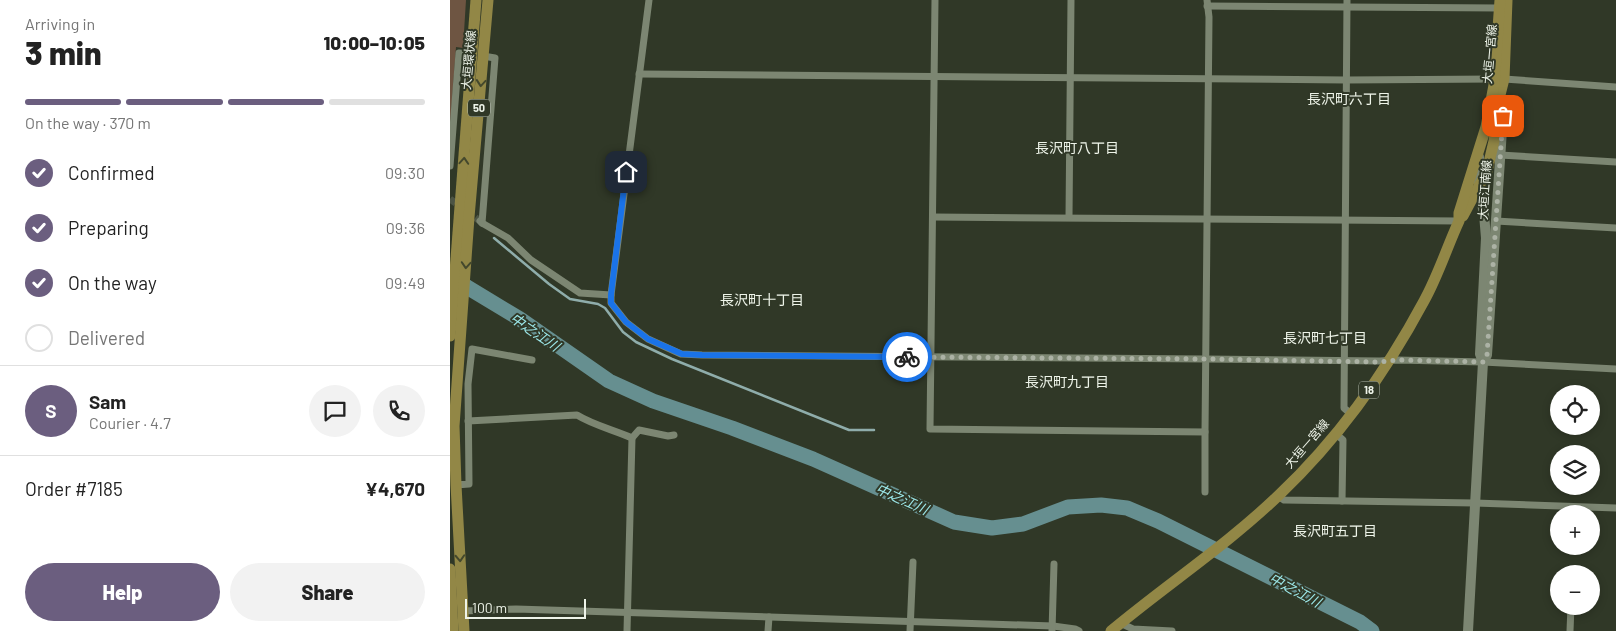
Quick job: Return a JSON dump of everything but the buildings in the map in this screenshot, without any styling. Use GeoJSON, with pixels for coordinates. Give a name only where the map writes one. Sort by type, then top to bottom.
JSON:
{"type":"FeatureCollection","features":[{"type":"Feature","properties":{"kind":"main road","name":"大垣環状線"},"geometry":{"type":"LineString","coordinates":[[476,0],[478,55]]}},
{"type":"Feature","properties":{"kind":"main road","name":"大垣環状線"},"geometry":{"type":"LineString","coordinates":[[453,631],[455,611],[456,485],[454,426],[465,213],[478,55],[488,0]]}},
{"type":"Feature","properties":{"kind":"main road","name":"大垣一宮線"},"geometry":{"type":"LineString","coordinates":[[1116,627],[1278,496],[1336,434],[1389,360],[1425,300],[1459,221],[1487,171],[1494,140],[1500,95],[1502,3]]}},
{"type":"Feature","properties":{"kind":"main road","name":"大垣一宮線"},"geometry":{"type":"LineString","coordinates":[[1459,221],[1459,213],[1499,79]]}},
{"type":"Feature","properties":{"kind":"main road","name":"大垣江南線"},"geometry":{"type":"LineString","coordinates":[[1483,362],[1487,355],[1504,96],[1499,79]]}},
{"type":"Feature","properties":{"kind":"main road","name":"大垣江南線"},"geometry":{"type":"LineString","coordinates":[[1468,631],[1483,362],[1480,354],[1486,238],[1479,187],[1480,146]]}},
{"type":"Feature","properties":{"kind":"main road","name":"大垣環状線"},"geometry":{"type":"LineString","coordinates":[[450,336],[465,213]]}},
{"type":"Feature","properties":{"kind":"main road","name":"大垣環状線"},"geometry":{"type":"LineString","coordinates":[[450,570],[455,611],[464,631]]}},
{"type":"Feature","properties":{"kind":"street"},"geometry":{"type":"LineString","coordinates":[[649,0],[611,303],[626,322],[648,339],[682,354],[1389,360],[1483,362],[1616,369]]}},
{"type":"Feature","properties":{"kind":"street"},"geometry":{"type":"LineString","coordinates":[[934,0],[930,429],[1205,432]]}},
{"type":"Feature","properties":{"kind":"street"},"geometry":{"type":"LineString","coordinates":[[1069,218],[1071,0]]}},
{"type":"Feature","properties":{"kind":"street"},"geometry":{"type":"LineString","coordinates":[[1204,492],[1209,16],[1207,3],[1502,3]]}},
{"type":"Feature","properties":{"kind":"street"},"geometry":{"type":"LineString","coordinates":[[1346,4],[1344,408],[1351,414]]}},
{"type":"Feature","properties":{"kind":"street"},"geometry":{"type":"LineString","coordinates":[[450,166],[459,53],[495,58],[481,222],[508,238],[531,260],[580,293],[611,295]]}},
{"type":"Feature","properties":{"kind":"street"},"geometry":{"type":"LineString","coordinates":[[639,74],[1346,80],[1499,79],[1616,87]]}},
{"type":"Feature","properties":{"kind":"street"},"geometry":{"type":"LineString","coordinates":[[1500,155],[1616,162]]}},
{"type":"Feature","properties":{"kind":"street"},"geometry":{"type":"LineString","coordinates":[[933,217],[1459,221]]}},
{"type":"Feature","properties":{"kind":"street"},"geometry":{"type":"LineString","coordinates":[[1496,221],[1616,228]]}},
{"type":"Feature","properties":{"kind":"street"},"geometry":{"type":"LineString","coordinates":[[456,485],[470,484],[468,384],[472,349],[532,360]]}},
{"type":"Feature","properties":{"kind":"street"},"geometry":{"type":"LineString","coordinates":[[468,421],[577,415],[632,438]]}},
{"type":"Feature","properties":{"kind":"street"},"geometry":{"type":"LineString","coordinates":[[627,631],[632,438],[639,430],[668,436],[674,435]]}},
{"type":"Feature","properties":{"kind":"street"},"geometry":{"type":"LineString","coordinates":[[1336,434],[1343,440],[1342,501]]}},
{"type":"Feature","properties":{"kind":"street"},"geometry":{"type":"LineString","coordinates":[[1278,496],[1284,500],[1476,503],[1616,508]]}},
{"type":"Feature","properties":{"kind":"street"},"geometry":{"type":"LineString","coordinates":[[910,631],[913,562]]}},
{"type":"Feature","properties":{"kind":"street"},"geometry":{"type":"LineString","coordinates":[[1052,628],[1054,564]]}},
{"type":"Feature","properties":{"kind":"street"},"geometry":{"type":"LineString","coordinates":[[455,611],[516,609],[910,620],[1075,629],[1079,631]]}},
{"type":"Feature","properties":{"kind":"street"},"geometry":{"type":"LineString","coordinates":[[1570,631],[1571,615]]}},
{"type":"Feature","properties":{"kind":"street"},"geometry":{"type":"LineString","coordinates":[[768,631],[769,617]]}},
{"type":"Feature","properties":{"kind":"street"},"geometry":{"type":"LineString","coordinates":[[1116,627],[1172,631]]}},
{"type":"Feature","properties":{"kind":"shaded area"},"geometry":{"type":"Polygon","coordinates":[[[450,0],[466,0],[463,48],[456,47],[450,128],[450,0]]]}},
{"type":"Feature","properties":{"kind":"waterway"},"geometry":{"type":"LineString","coordinates":[[494,238],[570,299],[598,304],[605,308],[623,332],[636,342],[672,359],[849,430],[874,430]]}},
{"type":"Feature","properties":{"kind":"waterway","name":"中之江川"},"geometry":{"type":"LineString","coordinates":[[454,277],[520,319],[609,381],[653,401],[732,428],[813,459],[954,522],[992,528],[1023,524],[1068,507],[1101,505],[1127,508],[1158,521],[1360,622],[1372,631]]}},
{"type":"Feature","properties":{"kind":"tunnel"},"geometry":{"type":"LineString","coordinates":[[450,199],[480,221]]}},
{"type":"Feature","properties":{"kind":"way so far"},"geometry":{"type":"LineString","coordinates":[[907,357],[1483,362],[1487,355],[1503,116]]}},
{"type":"Feature","properties":{"kind":"district","name":"長沢町六丁目"},"geometry":{"type":"Point","coordinates":[1349,99]}},
{"type":"Feature","properties":{"kind":"district","name":"長沢町八丁目"},"geometry":{"type":"Point","coordinates":[1077,148]}},
{"type":"Feature","properties":{"kind":"district","name":"長沢町十丁目"},"geometry":{"type":"Point","coordinates":[762,300]}},
{"type":"Feature","properties":{"kind":"district","name":"長沢町七丁目"},"geometry":{"type":"Point","coordinates":[1325,338]}},
{"type":"Feature","properties":{"kind":"district","name":"長沢町九丁目"},"geometry":{"type":"Point","coordinates":[1067,382]}},
{"type":"Feature","properties":{"kind":"district","name":"長沢町五丁目"},"geometry":{"type":"Point","coordinates":[1335,531]}},
{"type":"Feature","properties":{"kind":"route"},"geometry":{"type":"LineString","coordinates":[[626,172],[611,303],[626,322],[648,339],[682,354],[907,357]]}}]}
